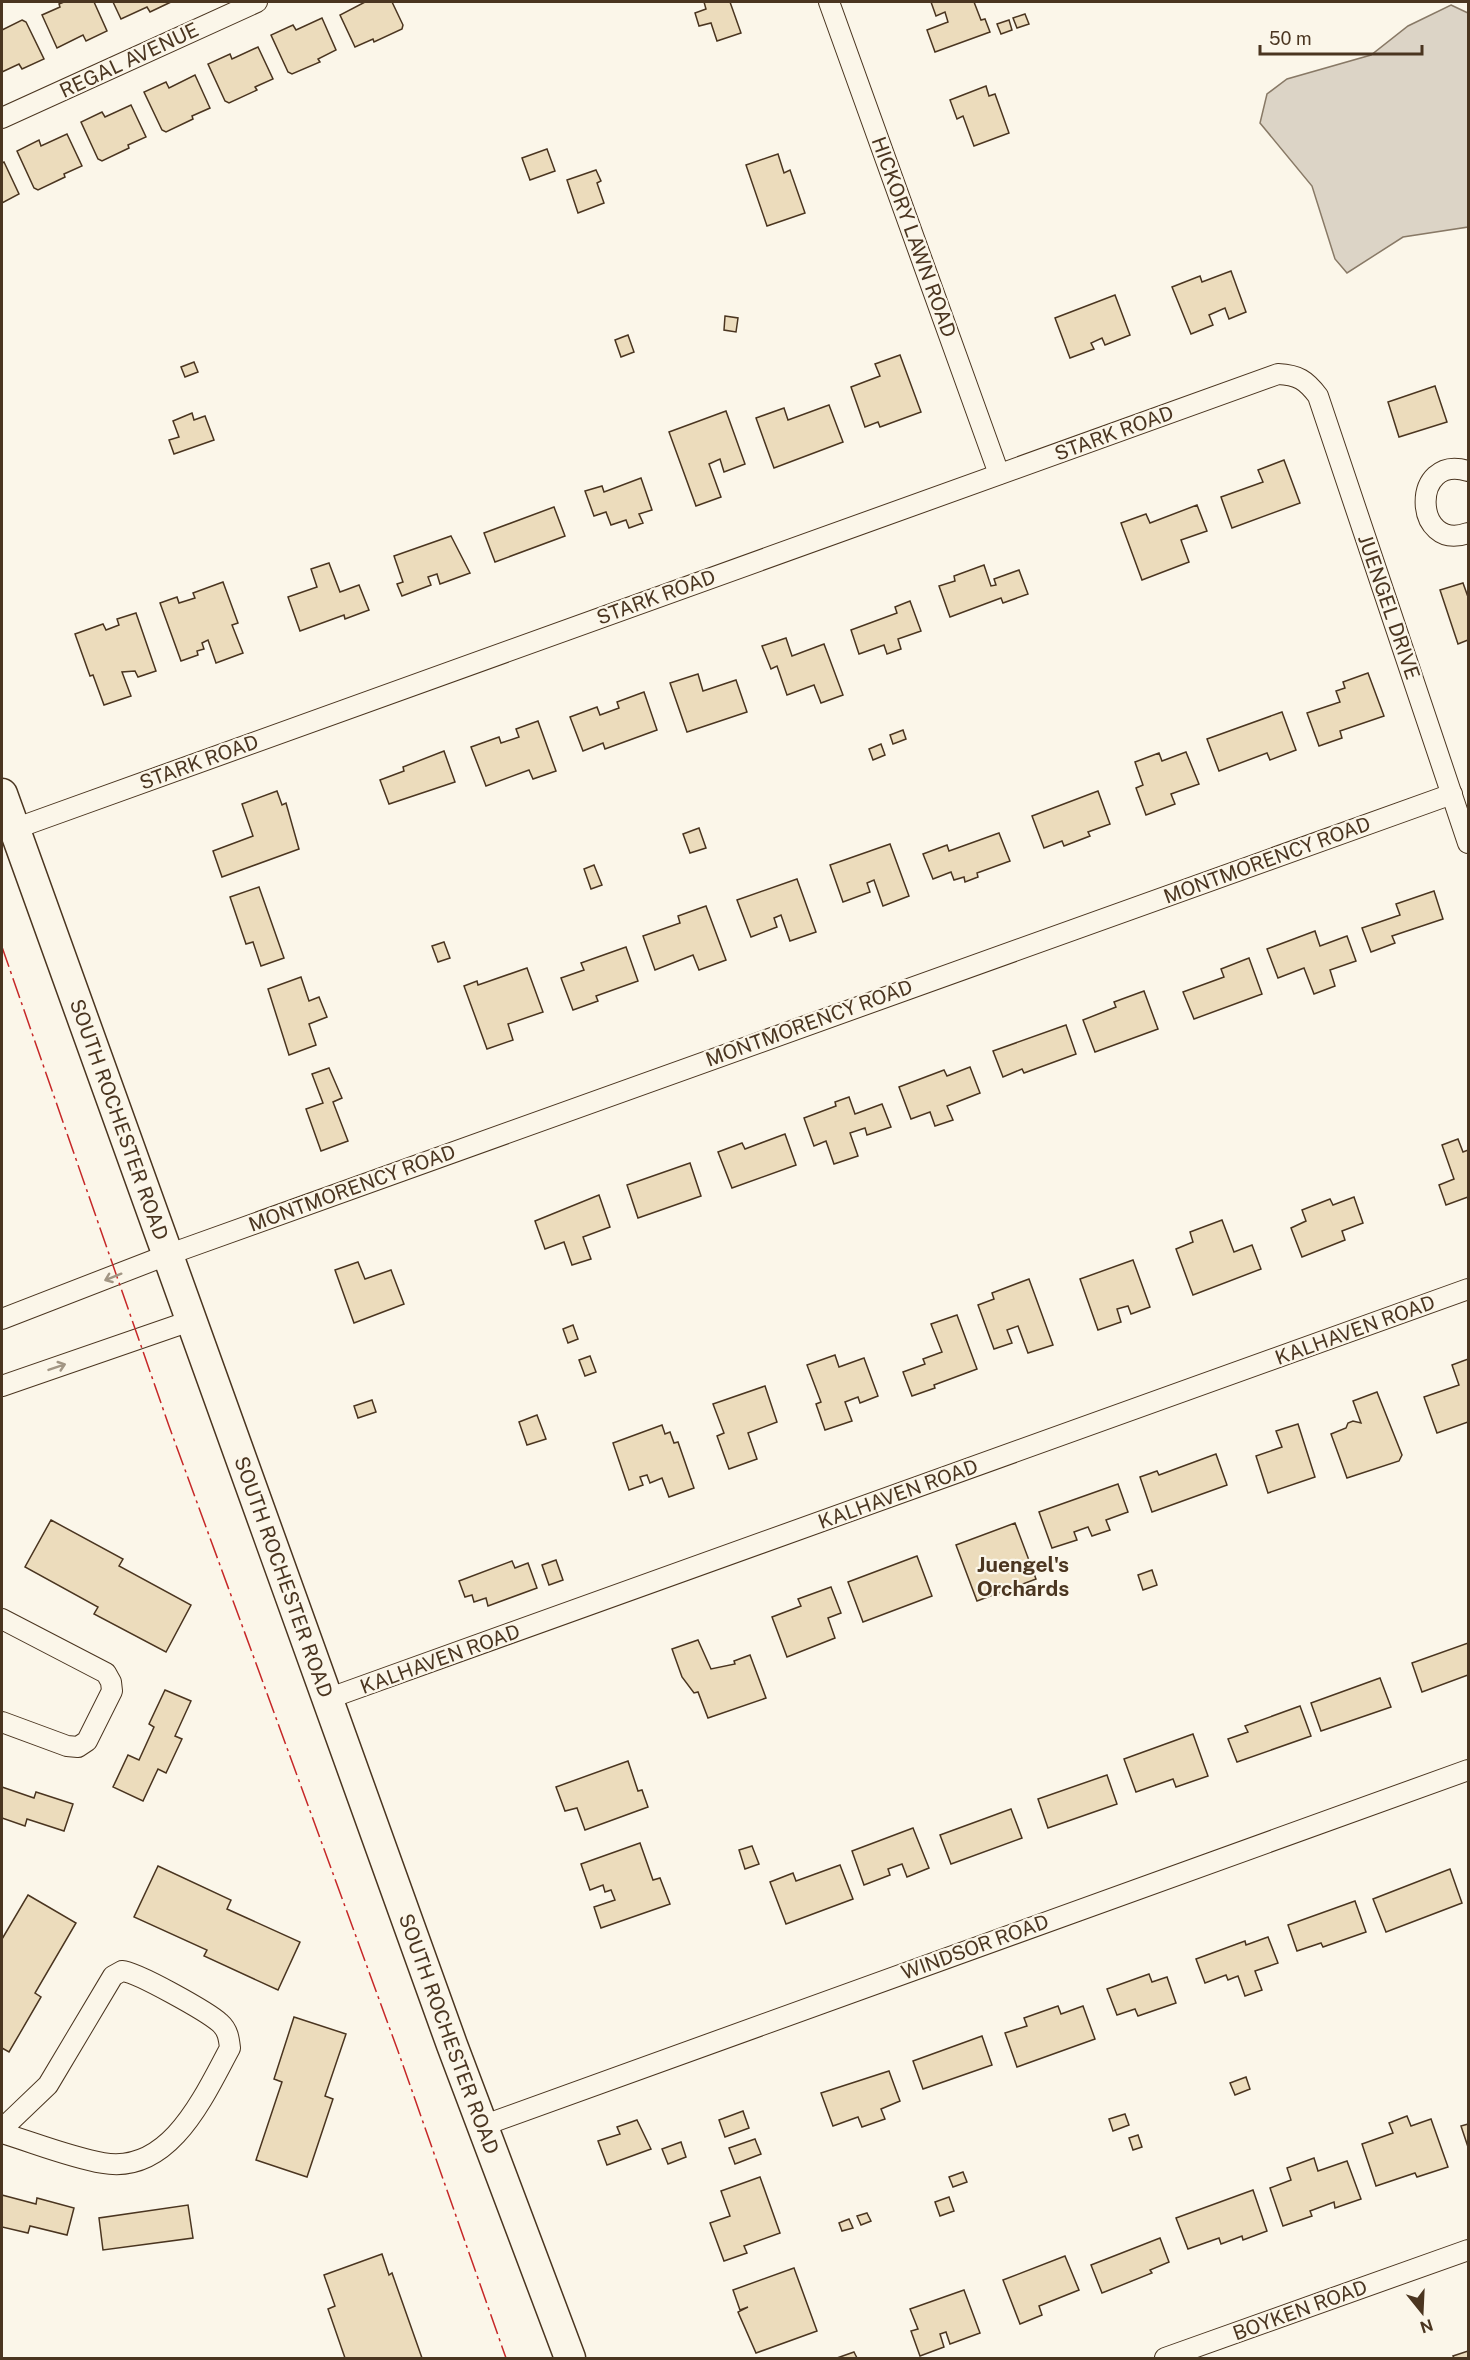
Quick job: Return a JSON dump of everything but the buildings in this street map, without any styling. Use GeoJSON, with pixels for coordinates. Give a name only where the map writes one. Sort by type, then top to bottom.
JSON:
{"type":"FeatureCollection","features":[{"type":"Feature","properties":{"kind":"main road","name":"SOUTH ROCHESTER ROAD"},"geometry":{"type":"LineString","coordinates":[[2,794],[482,2126],[570,2358]]}},
{"type":"Feature","properties":{"kind":"street","name":"REGAL AVENUE"},"geometry":{"type":"LineString","coordinates":[[2,118],[257,2]]}},
{"type":"Feature","properties":{"kind":"street","name":"HICKORY LAWN ROAD"},"geometry":{"type":"LineString","coordinates":[[829,2],[999,474]]}},
{"type":"Feature","properties":{"kind":"street","name":"STARK ROAD"},"geometry":{"type":"LineString","coordinates":[[14,829],[1278,374],[1300,377]]}},
{"type":"Feature","properties":{"kind":"street","name":"JUENGEL DRIVE"},"geometry":{"type":"LineString","coordinates":[[1300,377],[1309,383],[1318,396],[1468,843]]}},
{"type":"Feature","properties":{"kind":"street"},"geometry":{"type":"LineString","coordinates":[[1468,471],[1450,470],[1439,474],[1431,482],[1424,501],[1428,517],[1439,530],[1454,535],[1468,533]]}},
{"type":"Feature","properties":{"kind":"street","name":"MONTMORENCY ROAD"},"geometry":{"type":"LineString","coordinates":[[2,1319],[167,1254],[1452,794]]}},
{"type":"Feature","properties":{"kind":"street","name":"KALHAVEN ROAD"},"geometry":{"type":"LineString","coordinates":[[327,1699],[1468,1289]]}},
{"type":"Feature","properties":{"kind":"street"},"geometry":{"type":"LineString","coordinates":[[2,1386],[190,1321]]}},
{"type":"Feature","properties":{"kind":"street"},"geometry":{"type":"LineString","coordinates":[[2,1619],[106,1673],[111,1682],[112,1691],[87,1740],[78,1746],[67,1746],[2,1722]]}},
{"type":"Feature","properties":{"kind":"street","name":"WINDSOR ROAD"},"geometry":{"type":"LineString","coordinates":[[482,2126],[1468,1770]]}},
{"type":"Feature","properties":{"kind":"street"},"geometry":{"type":"LineString","coordinates":[[122,1971],[144,1978],[221,2023],[229,2036],[230,2048],[185,2125],[167,2144],[146,2157],[131,2162],[104,2163],[2,2131],[48,2085],[113,1976],[122,1971]]}},
{"type":"Feature","properties":{"kind":"street","name":"BOYKEN ROAD"},"geometry":{"type":"LineString","coordinates":[[1165,2358],[1468,2250]]}},
{"type":"Feature","properties":{"kind":"shaded area"},"geometry":{"type":"Polygon","coordinates":[[[1451,5],[1468,13],[1468,227],[1403,237],[1347,273],[1335,259],[1312,186],[1260,123],[1267,94],[1287,79],[1371,55],[1408,26],[1451,5]]]}},
{"type":"Feature","properties":{"kind":"power"},"geometry":{"type":"LineString","coordinates":[[2,947],[169,1426],[398,2051],[506,2358]]}},
{"type":"Feature","properties":{"kind":"district","name":"Juengel's Orchards"},"geometry":{"type":"Point","coordinates":[1023,1577]}}]}
